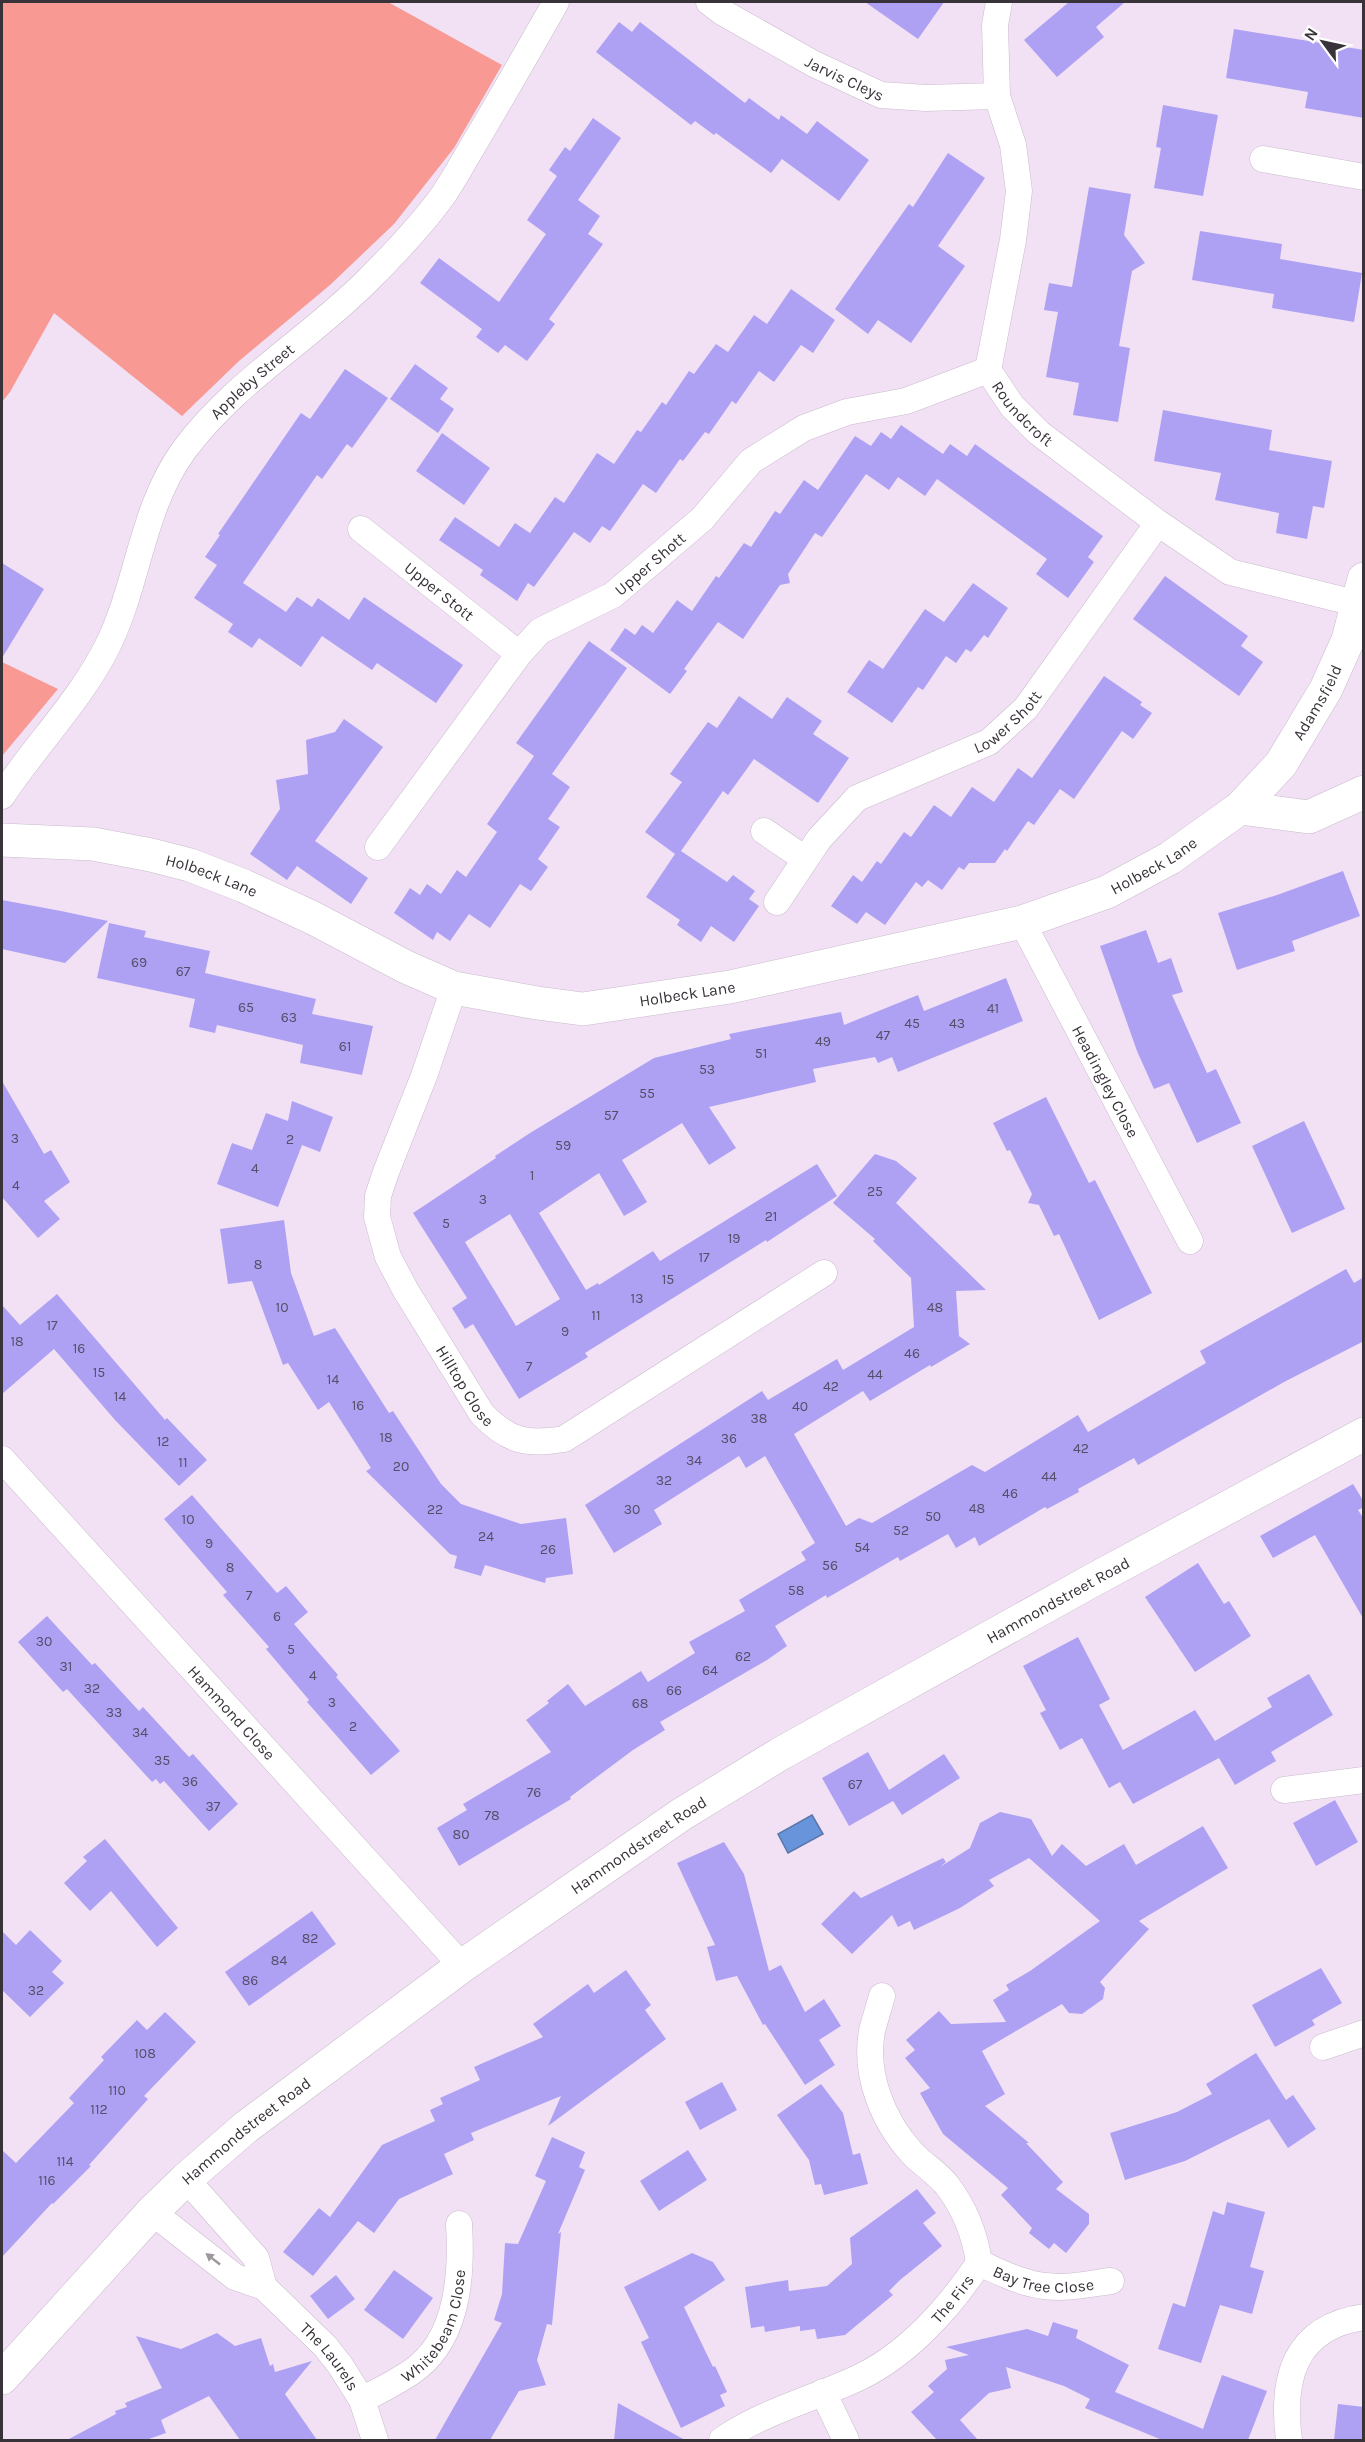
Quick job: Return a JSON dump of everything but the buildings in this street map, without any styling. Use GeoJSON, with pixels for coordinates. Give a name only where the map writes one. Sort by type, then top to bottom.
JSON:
{"type":"FeatureCollection","features":[{"type":"Feature","properties":{"kind":"street","name":"Appleby Street"},"geometry":{"type":"LineString","coordinates":[[2,796],[80,691],[109,643],[120,616],[150,514],[175,463],[211,418],[238,390],[367,282],[407,240],[444,193],[556,2]]}},
{"type":"Feature","properties":{"kind":"street","name":"Jarvis Cleys"},"geometry":{"type":"LineString","coordinates":[[709,2],[722,12],[814,64],[881,95],[926,98],[997,96]]}},
{"type":"Feature","properties":{"kind":"street","name":"Roundcroft"},"geometry":{"type":"LineString","coordinates":[[999,2],[995,25],[997,96],[1013,145],[1019,191],[1013,240],[988,370],[1012,406],[1040,433],[1158,523],[1230,572],[1361,592]]}},
{"type":"Feature","properties":{"kind":"street"},"geometry":{"type":"LineString","coordinates":[[1263,159],[1364,177]]}},
{"type":"Feature","properties":{"kind":"street","name":"Upper Shott"},"geometry":{"type":"LineString","coordinates":[[378,847],[519,654],[540,631],[613,595],[702,519],[751,461],[804,428],[847,412],[906,401],[988,370]]}},
{"type":"Feature","properties":{"kind":"street","name":"Lower Shott"},"geometry":{"type":"LineString","coordinates":[[777,902],[819,839],[857,798],[989,742],[1026,708],[1158,523]]}},
{"type":"Feature","properties":{"kind":"street","name":"Upper Stott"},"geometry":{"type":"LineString","coordinates":[[360,529],[519,654]]}},
{"type":"Feature","properties":{"kind":"street","name":"Adamsfield"},"geometry":{"type":"LineString","coordinates":[[1240,808],[1281,764],[1326,689],[1348,640],[1361,592]]}},
{"type":"Feature","properties":{"kind":"street"},"geometry":{"type":"LineString","coordinates":[[1240,808],[1309,817],[1364,792]]}},
{"type":"Feature","properties":{"kind":"street","name":"Holbeck Lane"},"geometry":{"type":"LineString","coordinates":[[2,840],[93,844],[151,855],[190,866],[244,886],[313,918],[406,967],[454,988],[584,1009],[730,987],[1022,922],[1107,892],[1170,858],[1240,808]]}},
{"type":"Feature","properties":{"kind":"street"},"geometry":{"type":"LineString","coordinates":[[764,831],[805,859]]}},
{"type":"Feature","properties":{"kind":"street","name":"Headingley Close"},"geometry":{"type":"LineString","coordinates":[[1022,922],[1190,1241]]}},
{"type":"Feature","properties":{"kind":"street","name":"Hilltop Close"},"geometry":{"type":"LineString","coordinates":[[454,988],[424,1076],[386,1172],[378,1196],[377,1217],[388,1257],[406,1291],[482,1414],[496,1429],[522,1441],[564,1439],[824,1273]]}},
{"type":"Feature","properties":{"kind":"street","name":"Hammondstreet Road"},"geometry":{"type":"LineString","coordinates":[[2,2378],[152,2212],[186,2179],[246,2127],[462,1966],[682,1814],[780,1754],[1093,1580],[1364,1434]]}},
{"type":"Feature","properties":{"kind":"street","name":"Hammond Close"},"geometry":{"type":"LineString","coordinates":[[2,1459],[462,1966]]}},
{"type":"Feature","properties":{"kind":"street"},"geometry":{"type":"LineString","coordinates":[[1284,1790],[1364,1780]]}},
{"type":"Feature","properties":{"kind":"street","name":"The Firs"},"geometry":{"type":"LineString","coordinates":[[722,2440],[751,2422],[861,2377],[890,2359],[941,2312],[966,2284],[979,2263],[976,2241],[958,2202],[945,2183],[900,2139],[881,2105],[873,2079],[871,2057],[872,2032],[882,1996]]}},
{"type":"Feature","properties":{"kind":"street"},"geometry":{"type":"LineString","coordinates":[[1323,2047],[1364,2033]]}},
{"type":"Feature","properties":{"kind":"street"},"geometry":{"type":"LineString","coordinates":[[186,2179],[256,2258],[264,2287]]}},
{"type":"Feature","properties":{"kind":"street","name":"The Laurels"},"geometry":{"type":"LineString","coordinates":[[152,2212],[236,2277],[264,2287],[325,2346],[362,2400],[375,2440]]}},
{"type":"Feature","properties":{"kind":"street","name":"Whitebeam Close"},"geometry":{"type":"LineString","coordinates":[[362,2400],[418,2367],[433,2352],[444,2334],[453,2311],[458,2284],[461,2254],[459,2224]]}},
{"type":"Feature","properties":{"kind":"street","name":"Bay Tree Close"},"geometry":{"type":"LineString","coordinates":[[979,2263],[1025,2282],[1046,2286],[1068,2287],[1111,2281]]}},
{"type":"Feature","properties":{"kind":"street"},"geometry":{"type":"LineString","coordinates":[[1289,2440],[1286,2390],[1297,2358],[1311,2341],[1328,2327],[1349,2319],[1364,2317]]}},
{"type":"Feature","properties":{"kind":"street"},"geometry":{"type":"LineString","coordinates":[[823,2392],[846,2440]]}},
{"type":"Feature","properties":{"kind":"shaded area"},"geometry":{"type":"Polygon","coordinates":[[[2,2],[388,2],[502,65],[454,148],[394,224],[330,285],[239,361],[182,416],[54,313],[10,392],[2,402],[2,2]]]}},
{"type":"Feature","properties":{"kind":"shaded area"},"geometry":{"type":"Polygon","coordinates":[[[2,662],[58,689],[2,756],[2,662]]]}},
{"type":"Feature","properties":{"kind":"water"},"geometry":{"type":"Polygon","coordinates":[[[812,1815],[823,1834],[788,1853],[778,1834],[812,1815]]]}}]}
